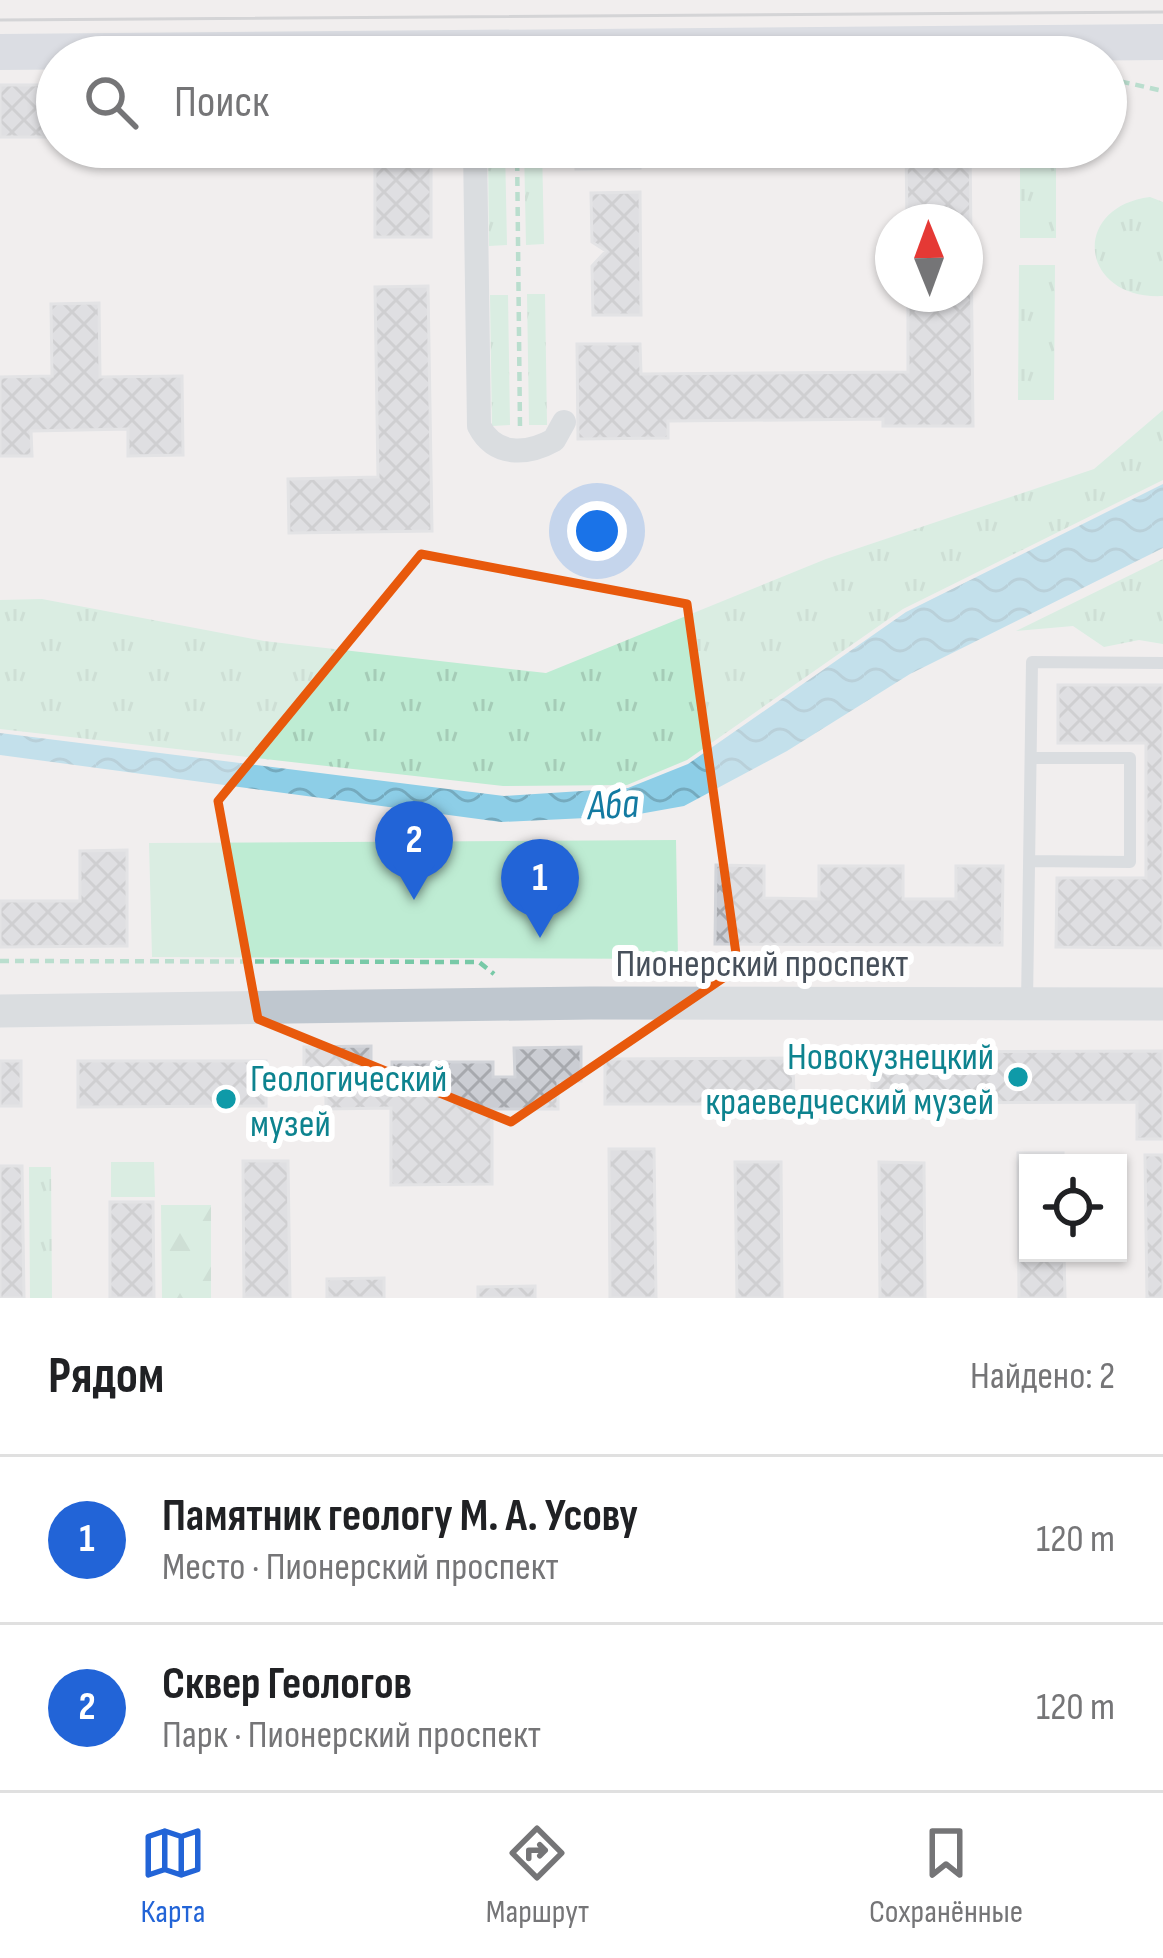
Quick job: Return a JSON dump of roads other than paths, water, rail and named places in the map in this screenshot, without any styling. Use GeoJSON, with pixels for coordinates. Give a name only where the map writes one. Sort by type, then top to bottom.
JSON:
{"type":"FeatureCollection","features":[{"type":"Feature","properties":{"kind":"main road"},"geometry":{"type":"LineString","coordinates":[[1127,43],[1163,43]]}},
{"type":"Feature","properties":{"kind":"main road"},"geometry":{"type":"LineString","coordinates":[[0,52],[36,52]]}},
{"type":"Feature","properties":{"kind":"street"},"geometry":{"type":"LineString","coordinates":[[475,168],[479,426],[500,448],[520,451],[554,440],[564,422]]}},
{"type":"Feature","properties":{"kind":"street","name":"Пионерский проспект"},"geometry":{"type":"LineString","coordinates":[[0,1011],[592,1003],[1163,1004]]}},
{"type":"Feature","properties":{"kind":"lane"},"geometry":{"type":"LineString","coordinates":[[1028,1004],[1032,662],[1163,663]]}},
{"type":"Feature","properties":{"kind":"lane"},"geometry":{"type":"LineString","coordinates":[[1029,861],[1130,862],[1130,758],[1031,758]]}},
{"type":"Feature","properties":{"kind":"water","name":"Аба"},"geometry":{"type":"Polygon","coordinates":[[[1163,484],[1163,548],[910,674],[787,751],[684,806],[628,816],[501,822],[0,755],[0,733],[504,796],[628,788],[688,764],[906,612],[1163,484]]]}},
{"type":"Feature","properties":{"kind":"tram line"},"geometry":{"type":"LineString","coordinates":[[0,20],[1163,12]]}},
{"type":"Feature","properties":{"kind":"place","name":"Сквер Геологов"},"geometry":{"type":"Point","coordinates":[414,900]}},
{"type":"Feature","properties":{"kind":"place","name":"Памятник геологу М. А. Усову"},"geometry":{"type":"Point","coordinates":[540,938]}},
{"type":"Feature","properties":{"kind":"place","name":"Новокузнецкий краеведческий музей"},"geometry":{"type":"Point","coordinates":[1018,1077]}},
{"type":"Feature","properties":{"kind":"place","name":"Геологический музей"},"geometry":{"type":"Point","coordinates":[226,1099]}}]}
